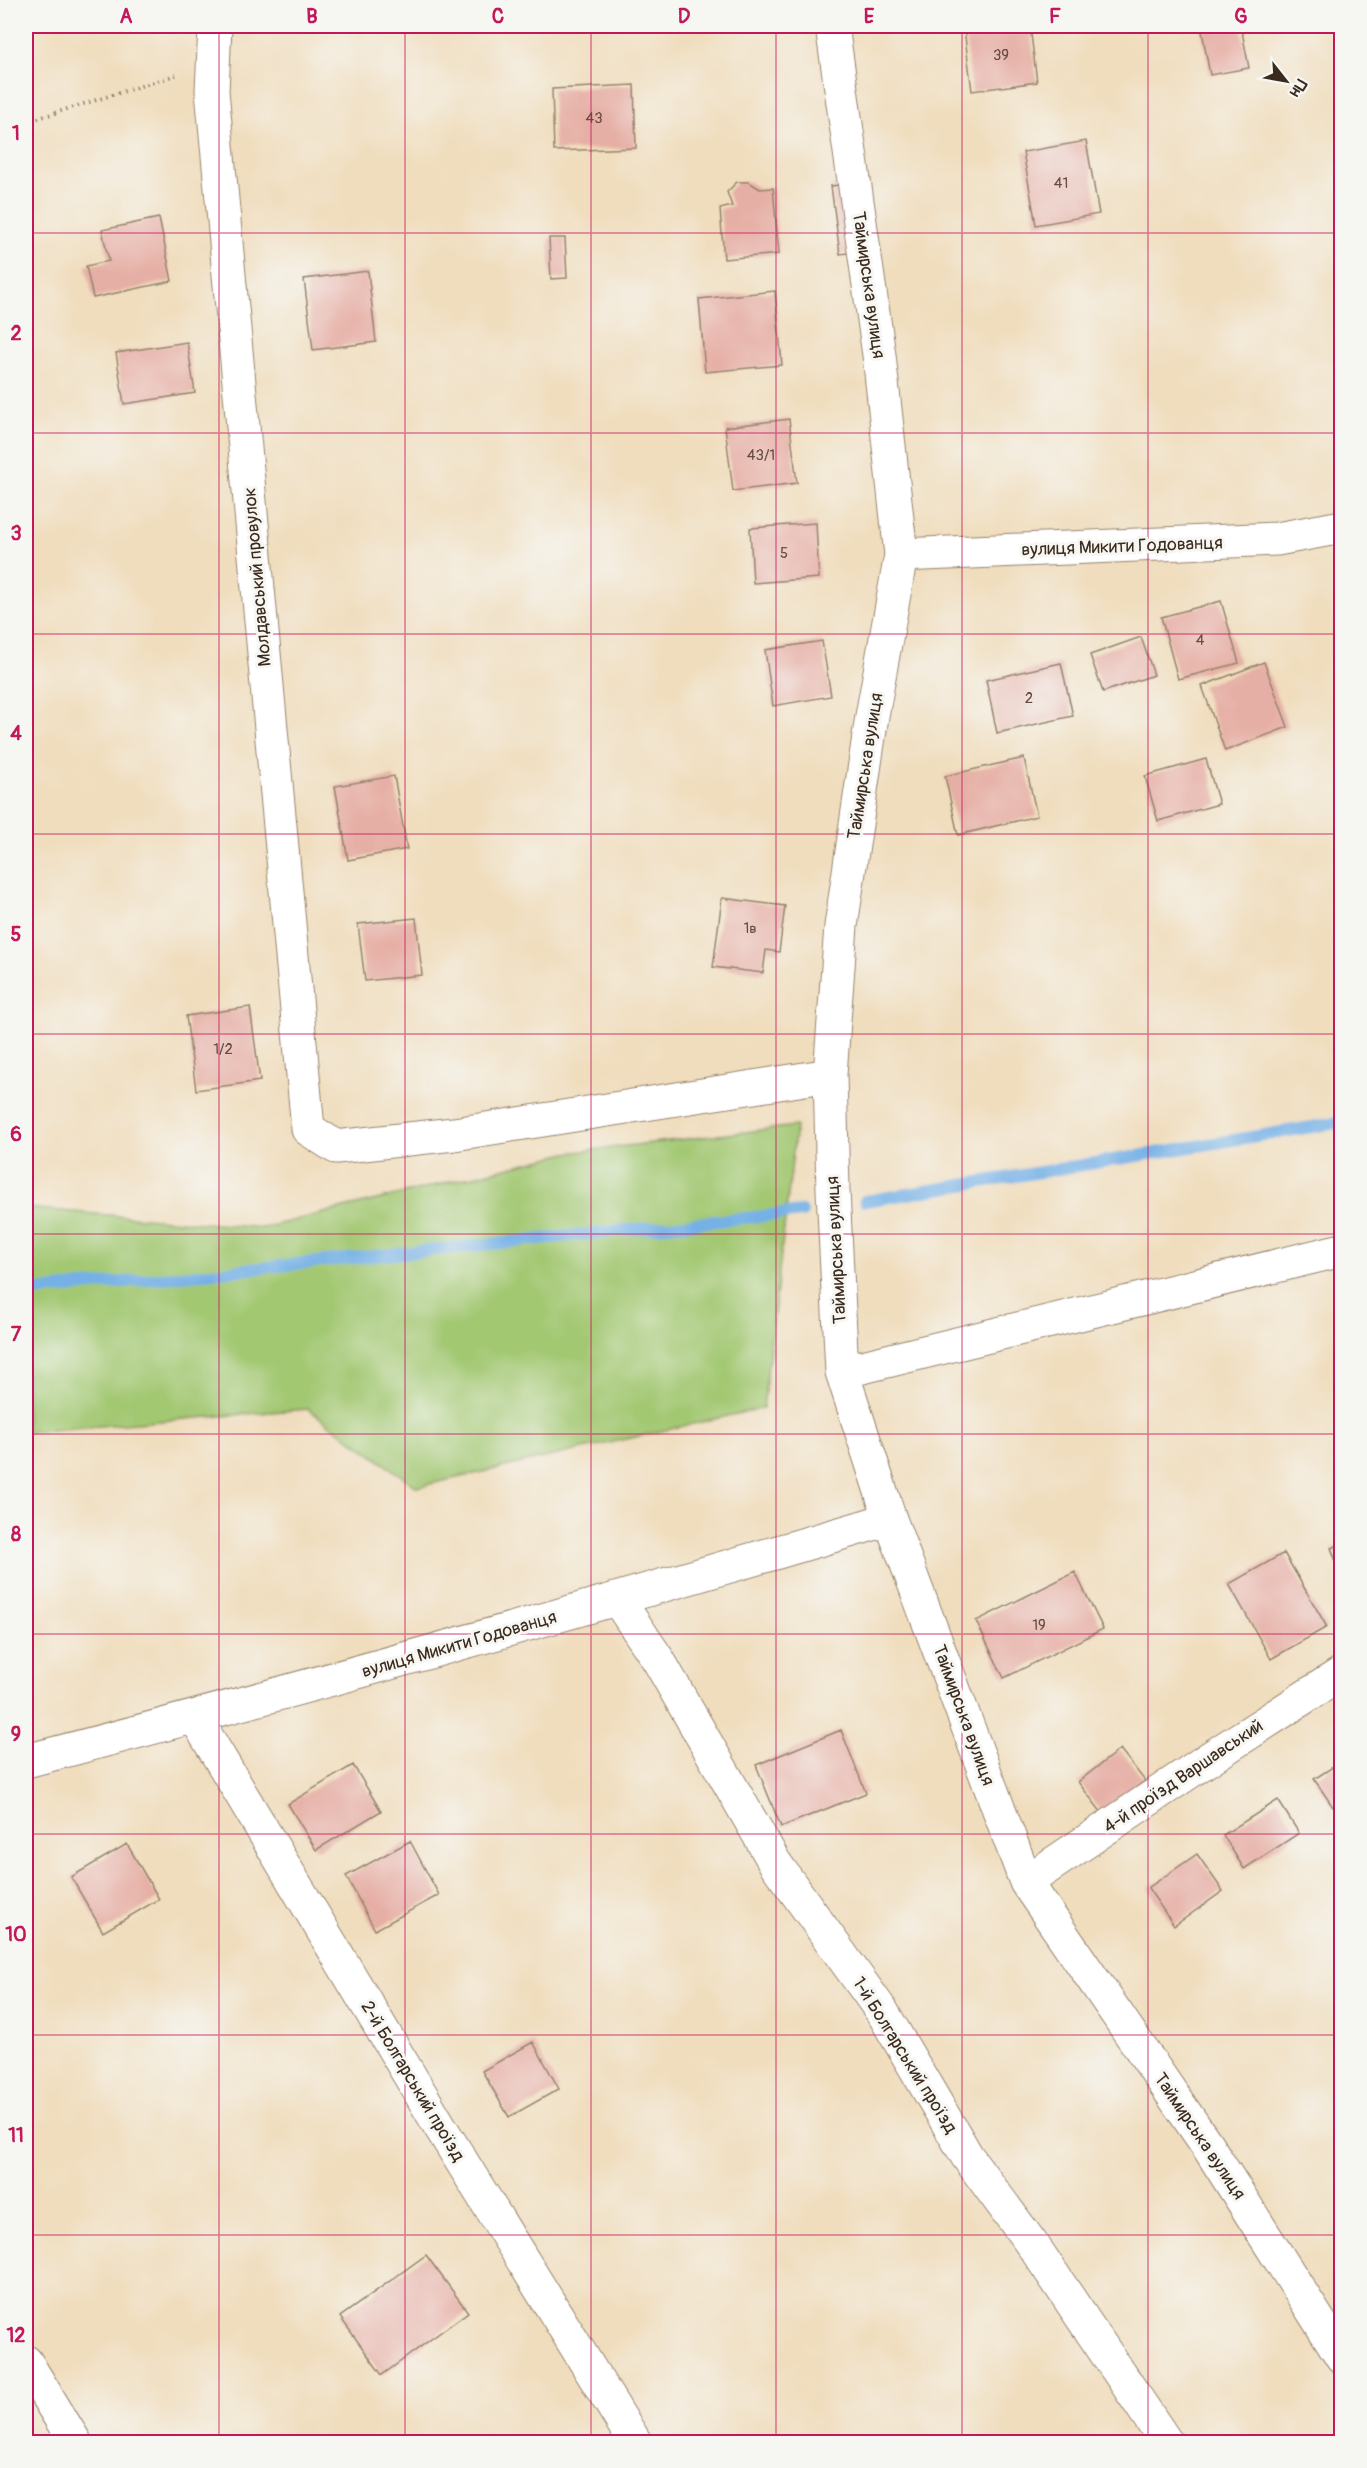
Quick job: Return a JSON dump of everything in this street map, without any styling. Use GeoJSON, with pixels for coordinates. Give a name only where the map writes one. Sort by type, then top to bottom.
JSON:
{"type":"FeatureCollection","features":[{"type":"Feature","properties":{"kind":"street","name":"Молдавський провулок"},"geometry":{"type":"LineString","coordinates":[[221,26],[214,64],[213,103],[308,1129],[336,1148],[454,1134],[830,1075]]}},
{"type":"Feature","properties":{"kind":"street","name":"Таймирська вулиця"},"geometry":{"type":"LineString","coordinates":[[832,26],[879,355],[901,555],[872,716],[841,926],[830,1075],[842,1372],[891,1519],[1026,1882],[1207,2145],[1341,2356]]}},
{"type":"Feature","properties":{"kind":"street","name":"вулиця Микити Годованця"},"geometry":{"type":"LineString","coordinates":[[901,555],[1277,539],[1341,528]]}},
{"type":"Feature","properties":{"kind":"street"},"geometry":{"type":"LineString","coordinates":[[842,1372],[1341,1250]]}},
{"type":"Feature","properties":{"kind":"street","name":"вулиця Микити Годованця"},"geometry":{"type":"LineString","coordinates":[[26,1761],[195,1717],[618,1600],[891,1519]]}},
{"type":"Feature","properties":{"kind":"street","name":"1-й Болгарський проїзд"},"geometry":{"type":"LineString","coordinates":[[618,1600],[658,1661],[775,1863],[883,2013],[967,2156],[1039,2254],[1166,2442]]}},
{"type":"Feature","properties":{"kind":"street","name":"4-й проїзд Варшавський"},"geometry":{"type":"LineString","coordinates":[[1026,1882],[1341,1673]]}},
{"type":"Feature","properties":{"kind":"street","name":"2-й Болгарський проїзд"},"geometry":{"type":"LineString","coordinates":[[195,1717],[447,2138],[635,2442]]}},
{"type":"Feature","properties":{"kind":"street"},"geometry":{"type":"LineString","coordinates":[[26,2362],[75,2442]]}},
{"type":"Feature","properties":{"kind":"path"},"geometry":{"type":"LineString","coordinates":[[26,122],[214,64]]}},
{"type":"Feature","properties":{"kind":"green space"},"geometry":{"type":"Polygon","coordinates":[[[796,1126],[763,1408],[417,1487],[308,1409],[26,1432],[26,1208],[263,1228],[567,1153],[796,1126]]]}},
{"type":"Feature","properties":{"kind":"building"},"geometry":{"type":"Polygon","coordinates":[[[986,26],[1030,26],[1037,82],[972,91],[964,29],[986,26]]]}},
{"type":"Feature","properties":{"kind":"building"},"geometry":{"type":"Polygon","coordinates":[[[1201,26],[1241,26],[1249,68],[1210,75],[1201,26]]]}},
{"type":"Feature","properties":{"kind":"building"},"geometry":{"type":"Polygon","coordinates":[[[634,85],[636,148],[554,151],[552,89],[634,85]]]}},
{"type":"Feature","properties":{"kind":"building"},"geometry":{"type":"Polygon","coordinates":[[[1086,141],[1099,214],[1036,225],[1023,152],[1086,141]]]}},
{"type":"Feature","properties":{"kind":"building"},"geometry":{"type":"Polygon","coordinates":[[[737,182],[749,182],[760,189],[773,188],[779,254],[724,259],[720,209],[732,206],[727,192],[737,182]]]}},
{"type":"Feature","properties":{"kind":"building"},"geometry":{"type":"Polygon","coordinates":[[[848,184],[856,252],[840,254],[831,186],[848,184]]]}},
{"type":"Feature","properties":{"kind":"building"},"geometry":{"type":"Polygon","coordinates":[[[159,218],[172,281],[93,298],[86,266],[109,261],[102,230],[159,218]]]}},
{"type":"Feature","properties":{"kind":"building"},"geometry":{"type":"Polygon","coordinates":[[[549,238],[565,238],[567,278],[551,279],[549,238]]]}},
{"type":"Feature","properties":{"kind":"building"},"geometry":{"type":"Polygon","coordinates":[[[368,271],[376,342],[313,350],[304,279],[368,271]]]}},
{"type":"Feature","properties":{"kind":"building"},"geometry":{"type":"Polygon","coordinates":[[[775,291],[782,365],[705,372],[699,299],[775,291]]]}},
{"type":"Feature","properties":{"kind":"building"},"geometry":{"type":"Polygon","coordinates":[[[187,342],[195,393],[124,404],[116,353],[187,342]]]}},
{"type":"Feature","properties":{"kind":"building"},"geometry":{"type":"Polygon","coordinates":[[[789,419],[797,483],[733,491],[725,427],[789,419]]]}},
{"type":"Feature","properties":{"kind":"building"},"geometry":{"type":"Polygon","coordinates":[[[816,523],[819,578],[753,583],[750,528],[816,523]]]}},
{"type":"Feature","properties":{"kind":"building"},"geometry":{"type":"Polygon","coordinates":[[[1221,601],[1239,663],[1178,679],[1161,617],[1221,601]]]}},
{"type":"Feature","properties":{"kind":"building"},"geometry":{"type":"Polygon","coordinates":[[[1141,637],[1154,675],[1103,692],[1090,655],[1141,637]]]}},
{"type":"Feature","properties":{"kind":"building"},"geometry":{"type":"Polygon","coordinates":[[[822,641],[831,696],[773,706],[765,650],[822,641]]]}},
{"type":"Feature","properties":{"kind":"building"},"geometry":{"type":"Polygon","coordinates":[[[1264,662],[1288,727],[1225,751],[1202,686],[1264,662]]]}},
{"type":"Feature","properties":{"kind":"building"},"geometry":{"type":"Polygon","coordinates":[[[1061,663],[1073,716],[997,733],[986,680],[1061,663]]]}},
{"type":"Feature","properties":{"kind":"building"},"geometry":{"type":"Polygon","coordinates":[[[1024,758],[1037,816],[958,835],[945,776],[1024,758]]]}},
{"type":"Feature","properties":{"kind":"building"},"geometry":{"type":"Polygon","coordinates":[[[1206,759],[1219,804],[1158,821],[1145,776],[1206,759]]]}},
{"type":"Feature","properties":{"kind":"building"},"geometry":{"type":"Polygon","coordinates":[[[394,776],[407,849],[348,860],[335,786],[394,776]]]}},
{"type":"Feature","properties":{"kind":"building"},"geometry":{"type":"Polygon","coordinates":[[[722,898],[785,906],[779,952],[766,950],[763,973],[713,967],[722,898]]]}},
{"type":"Feature","properties":{"kind":"building"},"geometry":{"type":"Polygon","coordinates":[[[416,918],[422,975],[365,981],[358,924],[416,918]]]}},
{"type":"Feature","properties":{"kind":"building"},"geometry":{"type":"Polygon","coordinates":[[[250,1007],[260,1081],[196,1090],[186,1016],[250,1007]]]}},
{"type":"Feature","properties":{"kind":"building"},"geometry":{"type":"Polygon","coordinates":[[[1342,1544],[1342,1574],[1341,1574],[1331,1548],[1342,1544]]]}},
{"type":"Feature","properties":{"kind":"building"},"geometry":{"type":"Polygon","coordinates":[[[1284,1553],[1327,1627],[1271,1659],[1229,1584],[1284,1553]]]}},
{"type":"Feature","properties":{"kind":"building"},"geometry":{"type":"Polygon","coordinates":[[[1075,1572],[1103,1629],[1004,1678],[976,1621],[1075,1572]]]}},
{"type":"Feature","properties":{"kind":"building"},"geometry":{"type":"Polygon","coordinates":[[[841,1730],[866,1793],[781,1827],[756,1765],[841,1730]]]}},
{"type":"Feature","properties":{"kind":"building"},"geometry":{"type":"Polygon","coordinates":[[[1120,1749],[1145,1781],[1102,1813],[1078,1782],[1120,1749]]]}},
{"type":"Feature","properties":{"kind":"building"},"geometry":{"type":"Polygon","coordinates":[[[1342,1761],[1342,1801],[1333,1807],[1314,1779],[1342,1761]]]}},
{"type":"Feature","properties":{"kind":"building"},"geometry":{"type":"Polygon","coordinates":[[[353,1765],[381,1811],[316,1850],[288,1804],[353,1765]]]}},
{"type":"Feature","properties":{"kind":"building"},"geometry":{"type":"Polygon","coordinates":[[[1278,1800],[1299,1833],[1244,1869],[1223,1835],[1278,1800]]]}},
{"type":"Feature","properties":{"kind":"building"},"geometry":{"type":"Polygon","coordinates":[[[410,1841],[439,1895],[375,1930],[346,1876],[410,1841]]]}},
{"type":"Feature","properties":{"kind":"building"},"geometry":{"type":"Polygon","coordinates":[[[127,1844],[159,1899],[103,1932],[71,1877],[127,1844]]]}},
{"type":"Feature","properties":{"kind":"building"},"geometry":{"type":"Polygon","coordinates":[[[1197,1854],[1223,1891],[1174,1926],[1148,1888],[1197,1854]]]}},
{"type":"Feature","properties":{"kind":"building"},"geometry":{"type":"Polygon","coordinates":[[[533,2042],[559,2089],[509,2117],[482,2071],[533,2042]]]}},
{"type":"Feature","properties":{"kind":"building"},"geometry":{"type":"Polygon","coordinates":[[[426,2255],[468,2312],[382,2375],[340,2317],[426,2255]]]}},
{"type":"Feature","properties":{"kind":"waterway"},"geometry":{"type":"LineString","coordinates":[[865,1201],[1342,1122]]}},
{"type":"Feature","properties":{"kind":"waterway"},"geometry":{"type":"LineString","coordinates":[[26,1292],[802,1212]]}}]}
